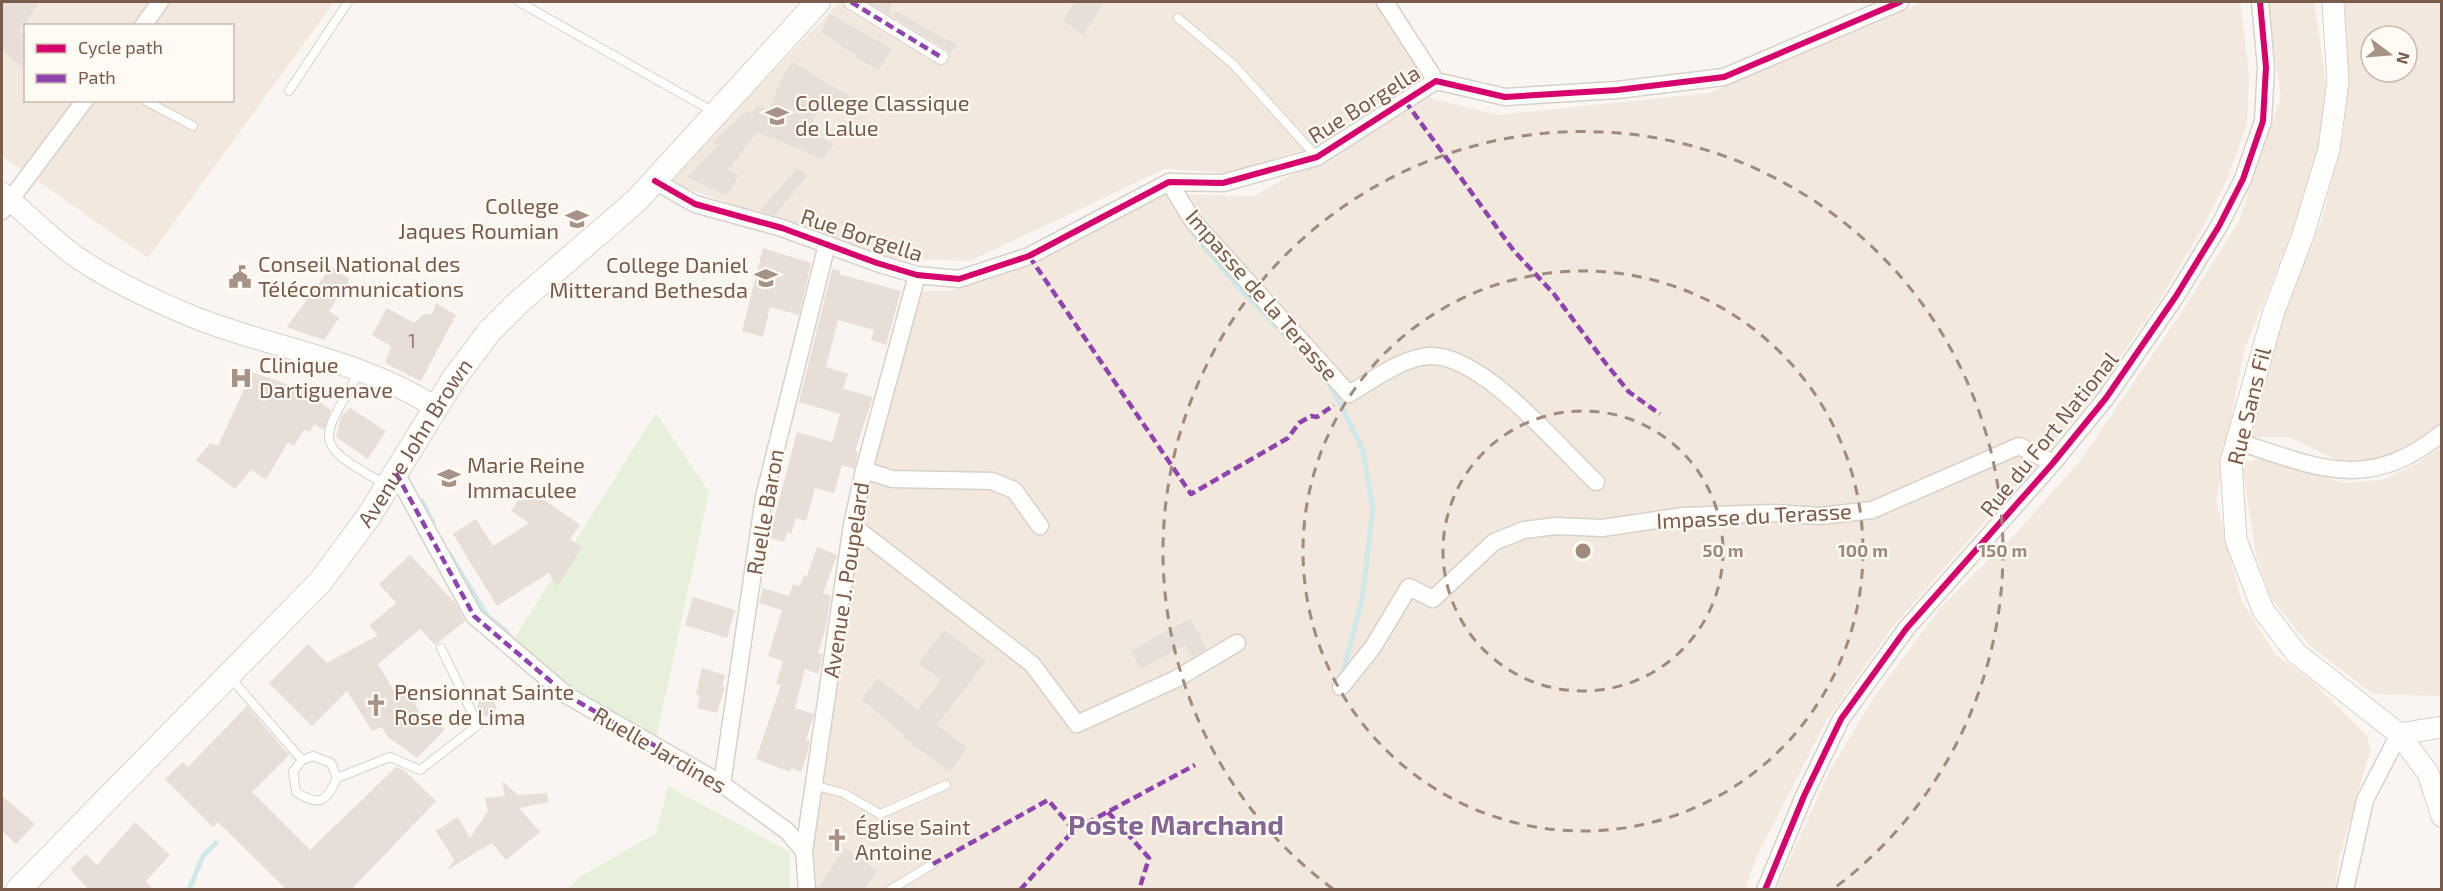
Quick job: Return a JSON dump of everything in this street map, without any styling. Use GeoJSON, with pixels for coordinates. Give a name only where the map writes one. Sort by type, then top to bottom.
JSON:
{"type":"FeatureCollection","features":[{"type":"Feature","properties":{"kind":"main road","name":"Avenue John Brown"},"geometry":{"type":"LineString","coordinates":[[18,890],[321,581],[355,536],[435,407],[473,351],[501,319],[621,216],[818,2]]}},
{"type":"Feature","properties":{"kind":"street"},"geometry":{"type":"LineString","coordinates":[[144,24],[160,2]]}},
{"type":"Feature","properties":{"kind":"street"},"geometry":{"type":"LineString","coordinates":[[851,2],[941,57]]}},
{"type":"Feature","properties":{"kind":"street"},"geometry":{"type":"LineString","coordinates":[[1385,2],[1436,81]]}},
{"type":"Feature","properties":{"kind":"street","name":"Rue Borgella"},"geometry":{"type":"LineString","coordinates":[[655,181],[695,204],[782,228],[917,275],[958,279],[1029,256],[1169,182],[1223,183],[1317,157],[1436,81],[1504,97],[1617,90],[1724,77],[1900,2]]}},
{"type":"Feature","properties":{"kind":"street","name":"Rue du Fort National"},"geometry":{"type":"LineString","coordinates":[[1766,890],[1804,796],[1841,719],[1906,628],[2053,463],[2106,398],[2176,296],[2219,226],[2243,179],[2264,121],[2266,67],[2260,2]]}},
{"type":"Feature","properties":{"kind":"street","name":"Rue Sans Fil"},"geometry":{"type":"LineString","coordinates":[[2333,2],[2338,81],[2329,149],[2303,235],[2274,310],[2231,462],[2236,540],[2263,610],[2296,653],[2399,734],[2428,773],[2442,816]]}},
{"type":"Feature","properties":{"kind":"street"},"geometry":{"type":"LineString","coordinates":[[83,102],[4,201],[79,258],[142,293],[197,318],[360,370],[414,394],[435,407]]}},
{"type":"Feature","properties":{"kind":"street","name":"Impasse de la Terasse"},"geometry":{"type":"LineString","coordinates":[[1169,182],[1193,221],[1349,394],[1398,366],[1423,356],[1444,357],[1474,372],[1509,396],[1596,482]]}},
{"type":"Feature","properties":{"kind":"street","name":"Ruelle Baron"},"geometry":{"type":"LineString","coordinates":[[722,784],[764,497],[827,244]]}},
{"type":"Feature","properties":{"kind":"street","name":"Avenue J. Poupelard"},"geometry":{"type":"LineString","coordinates":[[811,886],[804,851],[852,525],[864,470],[917,275]]}},
{"type":"Feature","properties":{"kind":"street"},"geometry":{"type":"LineString","coordinates":[[2236,441],[2324,468],[2356,471],[2390,465],[2421,450],[2442,433]]}},
{"type":"Feature","properties":{"kind":"street","name":"Impasse du Terasse"},"geometry":{"type":"LineString","coordinates":[[1341,687],[1373,647],[1409,586],[1433,599],[1494,542],[1524,530],[1556,526],[1602,528],[1684,516],[1774,513],[1820,516],[1872,510],[2019,446],[2053,463]]}},
{"type":"Feature","properties":{"kind":"street"},"geometry":{"type":"LineString","coordinates":[[864,470],[892,479],[992,481],[1014,490],[1040,526]]}},
{"type":"Feature","properties":{"kind":"street","name":"Ruelle Jardines"},"geometry":{"type":"LineString","coordinates":[[392,479],[474,616],[568,696],[722,784],[787,831],[804,851]]}},
{"type":"Feature","properties":{"kind":"street"},"geometry":{"type":"LineString","coordinates":[[852,525],[1032,664],[1077,724],[1176,680],[1238,643]]}},
{"type":"Feature","properties":{"kind":"street"},"geometry":{"type":"LineString","coordinates":[[2345,890],[2365,800],[2399,734],[2442,727]]}},
{"type":"Feature","properties":{"kind":"lane"},"geometry":{"type":"LineString","coordinates":[[290,91],[348,2]]}},
{"type":"Feature","properties":{"kind":"lane"},"geometry":{"type":"LineString","coordinates":[[519,2],[716,113]]}},
{"type":"Feature","properties":{"kind":"lane"},"geometry":{"type":"LineString","coordinates":[[1178,18],[1233,64],[1317,157]]}},
{"type":"Feature","properties":{"kind":"lane"},"geometry":{"type":"LineString","coordinates":[[148,102],[193,126]]}},
{"type":"Feature","properties":{"kind":"lane"},"geometry":{"type":"LineString","coordinates":[[360,370],[330,423],[328,444],[343,459],[392,479]]}},
{"type":"Feature","properties":{"kind":"lane"},"geometry":{"type":"LineString","coordinates":[[337,778],[331,763],[313,756],[302,760],[293,772],[296,792],[310,801],[318,801],[329,796],[337,778],[390,757],[420,770],[478,725],[441,648]]}},
{"type":"Feature","properties":{"kind":"lane"},"geometry":{"type":"LineString","coordinates":[[229,676],[302,760]]}},
{"type":"Feature","properties":{"kind":"lane"},"geometry":{"type":"LineString","coordinates":[[813,784],[843,793],[880,814],[946,785]]}},
{"type":"Feature","properties":{"kind":"lane"},"geometry":{"type":"LineString","coordinates":[[890,890],[933,864]]}},
{"type":"Feature","properties":{"kind":"shaded area"},"geometry":{"type":"Polygon","coordinates":[[[2,2],[334,2],[148,258],[2,156],[2,2]]]}},
{"type":"Feature","properties":{"kind":"shaded area"},"geometry":{"type":"Polygon","coordinates":[[[840,2],[1378,2],[1426,76],[1306,149],[1226,173],[1165,169],[970,261],[884,258],[666,181],[840,2]]]}},
{"type":"Feature","properties":{"kind":"shaded area"},"geometry":{"type":"Polygon","coordinates":[[[1924,2],[2240,2],[2249,73],[2247,125],[2224,186],[2203,227],[2160,299],[2092,398],[1891,629],[1826,721],[1757,856],[1745,889],[814,890],[811,809],[857,504],[913,291],[950,291],[1035,259],[1158,194],[1254,196],[1427,97],[1498,115],[1709,93],[1924,2]]]}},
{"type":"Feature","properties":{"kind":"shaded area"},"geometry":{"type":"Polygon","coordinates":[[[2267,2],[2314,2],[2326,83],[2319,165],[2244,350],[2216,500],[2241,600],[2275,654],[2313,682],[2368,737],[2370,751],[2338,862],[2335,889],[1776,890],[1829,772],[1874,697],[1941,607],[2019,530],[2081,460],[2185,307],[2239,221],[2281,97],[2267,2]]]}},
{"type":"Feature","properties":{"kind":"shaded area"},"geometry":{"type":"Polygon","coordinates":[[[2340,2],[2441,2],[2441,428],[2408,453],[2373,462],[2343,463],[2289,437],[2249,437],[2291,282],[2322,220],[2344,128],[2340,2]]]}},
{"type":"Feature","properties":{"kind":"shaded area"},"geometry":{"type":"Polygon","coordinates":[[[2441,447],[2441,696],[2373,694],[2309,645],[2271,598],[2256,555],[2242,464],[2258,459],[2289,464],[2342,483],[2382,480],[2416,464],[2441,447]]]}},
{"type":"Feature","properties":{"kind":"green space"},"geometry":{"type":"Polygon","coordinates":[[[656,413],[709,492],[655,744],[569,692],[512,642],[656,413]]]}},
{"type":"Feature","properties":{"kind":"green space"},"geometry":{"type":"Polygon","coordinates":[[[668,786],[790,852],[790,889],[568,889],[580,877],[656,833],[668,786]]]}},
{"type":"Feature","properties":{"kind":"building"},"geometry":{"type":"Polygon","coordinates":[[[2,2],[39,2],[19,32],[24,36],[24,68],[2,50],[2,2]]]}},
{"type":"Feature","properties":{"kind":"building"},"geometry":{"type":"Polygon","coordinates":[[[867,2],[891,2],[891,16],[867,2]]]}},
{"type":"Feature","properties":{"kind":"building"},"geometry":{"type":"Polygon","coordinates":[[[1075,2],[1104,2],[1083,35],[1063,20],[1075,2]]]}},
{"type":"Feature","properties":{"kind":"building"},"geometry":{"type":"Polygon","coordinates":[[[895,11],[957,45],[950,55],[946,49],[892,16],[895,11]]]}},
{"type":"Feature","properties":{"kind":"building"},"geometry":{"type":"Polygon","coordinates":[[[830,14],[892,49],[878,71],[821,32],[830,14]]]}},
{"type":"Feature","properties":{"kind":"building"},"geometry":{"type":"Polygon","coordinates":[[[792,62],[863,105],[852,115],[823,102],[808,131],[834,144],[823,159],[757,132],[729,169],[739,176],[726,195],[687,177],[718,145],[712,142],[747,111],[751,114],[758,105],[769,111],[781,80],[792,62]]]}},
{"type":"Feature","properties":{"kind":"building"},"geometry":{"type":"Polygon","coordinates":[[[797,168],[807,176],[775,215],[760,211],[797,168]]]}},
{"type":"Feature","properties":{"kind":"building"},"geometry":{"type":"Polygon","coordinates":[[[763,248],[811,263],[799,315],[770,307],[763,337],[742,331],[763,248]]]}},
{"type":"Feature","properties":{"kind":"building"},"geometry":{"type":"Polygon","coordinates":[[[331,267],[350,279],[329,311],[339,318],[324,340],[287,327],[331,267]]]}},
{"type":"Feature","properties":{"kind":"building"},"geometry":{"type":"Polygon","coordinates":[[[832,269],[840,271],[839,274],[901,291],[886,345],[871,340],[874,330],[838,320],[826,367],[848,374],[843,389],[873,397],[855,451],[858,452],[854,469],[842,465],[834,493],[815,488],[806,521],[796,518],[791,534],[787,532],[784,542],[769,538],[797,432],[832,442],[840,414],[799,402],[832,269]]]}},
{"type":"Feature","properties":{"kind":"building"},"geometry":{"type":"Polygon","coordinates":[[[436,303],[456,315],[421,381],[385,363],[391,346],[372,335],[387,308],[414,323],[424,314],[432,314],[436,303]]]}},
{"type":"Feature","properties":{"kind":"building"},"geometry":{"type":"Polygon","coordinates":[[[252,372],[303,390],[331,410],[324,430],[314,424],[310,432],[304,430],[294,446],[288,442],[266,479],[251,470],[235,489],[196,460],[210,443],[218,446],[252,372]]]}},
{"type":"Feature","properties":{"kind":"building"},"geometry":{"type":"Polygon","coordinates":[[[350,408],[386,431],[368,459],[336,437],[341,417],[350,408]]]}},
{"type":"Feature","properties":{"kind":"building"},"geometry":{"type":"Polygon","coordinates":[[[527,488],[580,525],[570,539],[582,547],[557,587],[549,573],[497,606],[453,534],[476,519],[493,546],[529,523],[511,511],[527,488]]]}},
{"type":"Feature","properties":{"kind":"building"},"geometry":{"type":"Polygon","coordinates":[[[817,547],[837,555],[823,593],[831,596],[826,627],[818,653],[822,654],[821,664],[818,674],[805,669],[795,708],[814,714],[806,740],[810,741],[807,755],[801,772],[791,768],[790,772],[756,759],[781,685],[776,684],[783,661],[768,656],[782,610],[759,603],[763,588],[789,596],[793,584],[800,586],[804,575],[807,576],[817,547]]]}},
{"type":"Feature","properties":{"kind":"building"},"geometry":{"type":"Polygon","coordinates":[[[410,555],[456,604],[465,621],[435,645],[420,629],[378,664],[394,691],[407,687],[425,724],[432,717],[445,730],[417,758],[387,736],[382,727],[372,731],[347,691],[312,726],[269,683],[308,644],[327,663],[378,635],[369,626],[396,603],[379,584],[410,555]]]}},
{"type":"Feature","properties":{"kind":"building"},"geometry":{"type":"Polygon","coordinates":[[[693,597],[735,610],[727,638],[685,625],[693,597]]]}},
{"type":"Feature","properties":{"kind":"building"},"geometry":{"type":"Polygon","coordinates":[[[1190,618],[1207,649],[1192,658],[1185,645],[1141,669],[1131,651],[1190,618]]]}},
{"type":"Feature","properties":{"kind":"building"},"geometry":{"type":"Polygon","coordinates":[[[944,630],[986,661],[937,725],[967,748],[950,772],[903,737],[904,735],[861,699],[878,678],[918,710],[941,680],[919,663],[944,630]]]}},
{"type":"Feature","properties":{"kind":"building"},"geometry":{"type":"Polygon","coordinates":[[[702,668],[725,675],[722,687],[725,687],[717,713],[697,708],[700,696],[696,694],[702,668]]]}},
{"type":"Feature","properties":{"kind":"building"},"geometry":{"type":"Polygon","coordinates":[[[480,698],[491,698],[497,707],[492,717],[480,715],[477,707],[480,698]]]}},
{"type":"Feature","properties":{"kind":"building"},"geometry":{"type":"Polygon","coordinates":[[[247,706],[289,755],[252,792],[310,850],[396,767],[404,770],[436,801],[351,890],[287,890],[218,822],[213,827],[165,779],[183,762],[188,767],[247,706]]]}},
{"type":"Feature","properties":{"kind":"building"},"geometry":{"type":"Polygon","coordinates":[[[502,781],[518,795],[547,793],[548,802],[519,808],[540,832],[506,860],[492,843],[447,870],[454,860],[436,831],[458,817],[470,838],[488,811],[485,798],[505,796],[502,781]]]}},
{"type":"Feature","properties":{"kind":"building"},"geometry":{"type":"Polygon","coordinates":[[[2,796],[35,824],[16,844],[2,831],[2,796]]]}},
{"type":"Feature","properties":{"kind":"building"},"geometry":{"type":"Polygon","coordinates":[[[135,822],[170,855],[146,881],[154,890],[89,890],[70,869],[86,854],[97,865],[135,822]]]}},
{"type":"Feature","properties":{"kind":"building"},"geometry":{"type":"Polygon","coordinates":[[[845,848],[877,871],[864,890],[817,890],[845,848]]]}},
{"type":"Feature","properties":{"kind":"waterway"},"geometry":{"type":"LineString","coordinates":[[1190,230],[1238,287],[1290,340]]}},
{"type":"Feature","properties":{"kind":"waterway"},"geometry":{"type":"LineString","coordinates":[[1322,376],[1334,392],[1363,450],[1373,508],[1362,600],[1342,676]]}},
{"type":"Feature","properties":{"kind":"waterway"},"geometry":{"type":"LineString","coordinates":[[422,501],[433,523]]}},
{"type":"Feature","properties":{"kind":"waterway"},"geometry":{"type":"LineString","coordinates":[[450,555],[488,617],[507,632],[510,639]]}},
{"type":"Feature","properties":{"kind":"waterway"},"geometry":{"type":"LineString","coordinates":[[189,890],[203,856],[216,843]]}},
{"type":"Feature","properties":{"kind":"marked path"},"geometry":{"type":"LineString","coordinates":[[851,2],[941,57]]}},
{"type":"Feature","properties":{"kind":"marked path"},"geometry":{"type":"LineString","coordinates":[[1405,101],[1514,251],[1554,294],[1629,392],[1660,414]]}},
{"type":"Feature","properties":{"kind":"marked path"},"geometry":{"type":"LineString","coordinates":[[1029,256],[1191,494],[1288,438],[1299,423],[1311,416],[1317,417],[1334,405]]}},
{"type":"Feature","properties":{"kind":"marked path"},"geometry":{"type":"LineString","coordinates":[[396,473],[474,616],[568,696],[722,784]]}},
{"type":"Feature","properties":{"kind":"marked path"},"geometry":{"type":"LineString","coordinates":[[1020,890],[1074,830],[1195,765]]}},
{"type":"Feature","properties":{"kind":"marked path"},"geometry":{"type":"LineString","coordinates":[[933,864],[1048,800],[1074,830]]}},
{"type":"Feature","properties":{"kind":"marked path"},"geometry":{"type":"LineString","coordinates":[[1108,812],[1149,858],[1139,890]]}},
{"type":"Feature","properties":{"kind":"cycle path"},"geometry":{"type":"LineString","coordinates":[[655,181],[695,204],[782,228],[877,263],[917,275],[959,279],[1029,256],[1169,182],[1223,183],[1317,157],[1436,81],[1505,97],[1617,90],[1724,77],[1900,2]]}},
{"type":"Feature","properties":{"kind":"cycle path"},"geometry":{"type":"LineString","coordinates":[[1765,890],[1804,796],[1841,719],[1906,629],[2053,463],[2106,398],[2176,296],[2219,226],[2243,179],[2263,121],[2266,67],[2260,2]]}},
{"type":"Feature","properties":{"kind":"place","name":"College Classique de Lalue"},"geometry":{"type":"Point","coordinates":[777,116]}},
{"type":"Feature","properties":{"kind":"place","name":"College Jaques Roumian"},"geometry":{"type":"Point","coordinates":[577,219]}},
{"type":"Feature","properties":{"kind":"place","name":"Conseil National des Télécommunications"},"geometry":{"type":"Point","coordinates":[240,277]}},
{"type":"Feature","properties":{"kind":"place","name":"College Daniel Mitterand Bethesda"},"geometry":{"type":"Point","coordinates":[766,278]}},
{"type":"Feature","properties":{"kind":"place","name":"Clinique Dartiguenave"},"geometry":{"type":"Point","coordinates":[241,378]}},
{"type":"Feature","properties":{"kind":"place","name":"Marie Reine Immaculee"},"geometry":{"type":"Point","coordinates":[449,478]}},
{"type":"Feature","properties":{"kind":"place","name":"Pensionnat Sainte Rose de Lima"},"geometry":{"type":"Point","coordinates":[376,705]}},
{"type":"Feature","properties":{"kind":"place","name":"Église Saint Antoine"},"geometry":{"type":"Point","coordinates":[837,840]}},
{"type":"Feature","properties":{"kind":"district","name":"Poste Marchand"},"geometry":{"type":"Point","coordinates":[1176,825]}}]}
